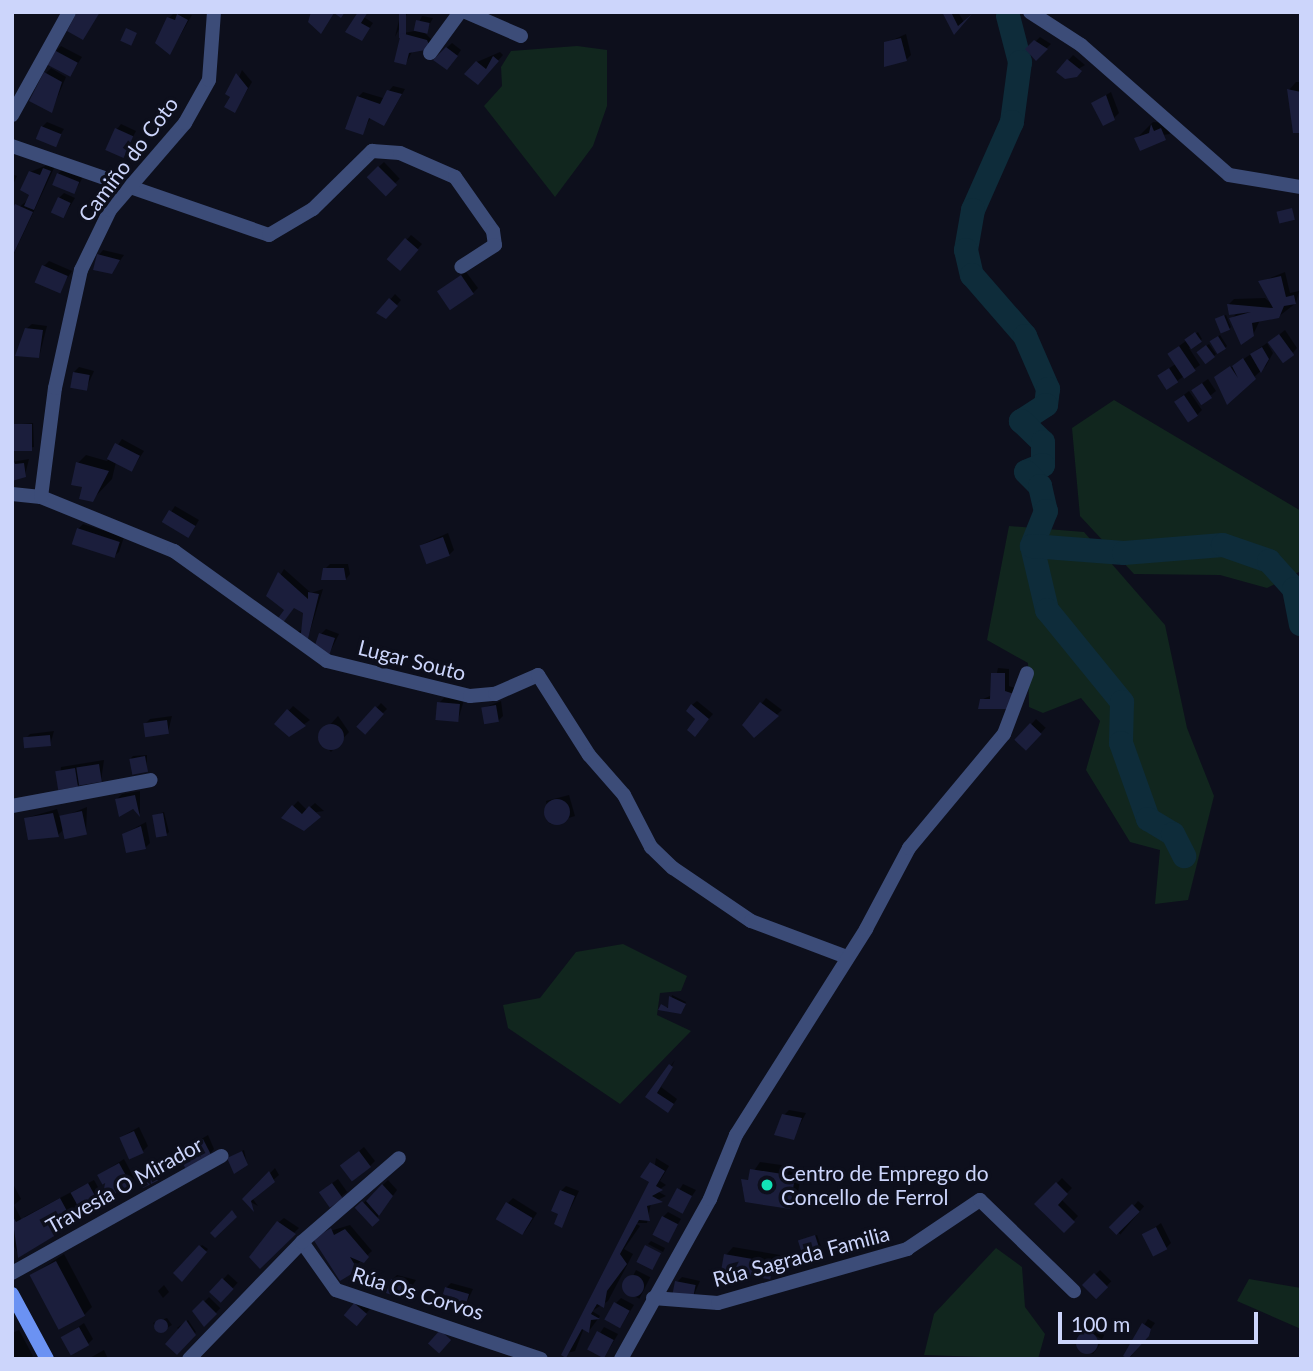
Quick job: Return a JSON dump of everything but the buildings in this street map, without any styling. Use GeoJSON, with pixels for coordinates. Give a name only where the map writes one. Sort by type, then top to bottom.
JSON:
{"type":"FeatureCollection","features":[{"type":"Feature","properties":{"kind":"main road"},"geometry":{"type":"LineString","coordinates":[[12,1294],[47,1359]]}},
{"type":"Feature","properties":{"kind":"street"},"geometry":{"type":"LineString","coordinates":[[12,115],[69,12]]}},
{"type":"Feature","properties":{"kind":"street","name":"Camiño do Coto"},"geometry":{"type":"LineString","coordinates":[[41,497],[69,307],[94,239],[130,186],[185,123],[209,80],[214,12]]}},
{"type":"Feature","properties":{"kind":"street"},"geometry":{"type":"LineString","coordinates":[[430,53],[460,12]]}},
{"type":"Feature","properties":{"kind":"street"},"geometry":{"type":"LineString","coordinates":[[466,12],[521,36]]}},
{"type":"Feature","properties":{"kind":"street"},"geometry":{"type":"LineString","coordinates":[[1030,12],[1081,45],[1229,175],[1301,187]]}},
{"type":"Feature","properties":{"kind":"street"},"geometry":{"type":"LineString","coordinates":[[12,146],[269,235],[313,209],[372,150],[400,153],[455,177],[493,231],[495,245],[461,267]]}},
{"type":"Feature","properties":{"kind":"street","name":"Lugar Souto"},"geometry":{"type":"LineString","coordinates":[[12,494],[41,497],[174,551],[327,661],[470,696],[495,694],[538,675],[589,755],[624,795],[650,847],[673,868],[751,921],[844,956]]}},
{"type":"Feature","properties":{"kind":"street"},"geometry":{"type":"LineString","coordinates":[[621,1359],[710,1199],[736,1135],[930,818],[1003,734],[1027,673]]}},
{"type":"Feature","properties":{"kind":"street"},"geometry":{"type":"LineString","coordinates":[[12,806],[152,780]]}},
{"type":"Feature","properties":{"kind":"street","name":"Travesía O Mirador"},"geometry":{"type":"LineString","coordinates":[[12,1273],[221,1156]]}},
{"type":"Feature","properties":{"kind":"street"},"geometry":{"type":"LineString","coordinates":[[189,1359],[302,1242],[399,1158]]}},
{"type":"Feature","properties":{"kind":"street","name":"Rúa Sagrada Familia"},"geometry":{"type":"LineString","coordinates":[[653,1298],[718,1303],[907,1249],[980,1200],[1074,1291]]}},
{"type":"Feature","properties":{"kind":"street","name":"Rúa Os Corvos"},"geometry":{"type":"LineString","coordinates":[[302,1242],[336,1290],[541,1359]]}},
{"type":"Feature","properties":{"kind":"green space"},"geometry":{"type":"Polygon","coordinates":[[[577,46],[607,50],[607,106],[593,146],[555,197],[484,106],[502,86],[501,67],[511,51],[577,46]]]}},
{"type":"Feature","properties":{"kind":"green space"},"geometry":{"type":"Polygon","coordinates":[[[1114,400],[1301,511],[1301,571],[1267,588],[1220,575],[1134,574],[1080,516],[1072,428],[1114,400]]]}},
{"type":"Feature","properties":{"kind":"green space"},"geometry":{"type":"Polygon","coordinates":[[[1009,526],[1084,532],[1165,625],[1187,728],[1214,796],[1188,900],[1155,904],[1160,850],[1130,842],[1086,770],[1100,721],[1081,698],[1043,713],[1029,707],[1028,663],[987,640],[1009,526]]]}},
{"type":"Feature","properties":{"kind":"green space"},"geometry":{"type":"Polygon","coordinates":[[[623,944],[687,976],[681,991],[660,993],[657,1015],[691,1031],[620,1104],[508,1028],[503,1005],[540,998],[576,952],[623,944]]]}},
{"type":"Feature","properties":{"kind":"green space"},"geometry":{"type":"Polygon","coordinates":[[[996,1248],[1022,1267],[1025,1307],[1045,1334],[1038,1359],[924,1355],[934,1314],[996,1248]]]}},
{"type":"Feature","properties":{"kind":"green space"},"geometry":{"type":"Polygon","coordinates":[[[1249,1279],[1301,1288],[1301,1329],[1237,1301],[1249,1279]]]}},
{"type":"Feature","properties":{"kind":"waterway"},"geometry":{"type":"LineString","coordinates":[[1008,16],[1020,62],[1012,122],[973,210],[966,250],[972,275],[1025,336],[1048,389],[1046,405],[1021,421],[1043,442],[1043,465],[1026,472],[1040,486],[1046,511],[1032,546],[1047,610],[1122,702],[1121,743],[1148,819],[1173,834],[1184,856]]}},
{"type":"Feature","properties":{"kind":"waterway"},"geometry":{"type":"LineString","coordinates":[[1032,546],[1124,553],[1223,545],[1269,561],[1294,589],[1301,624]]}},
{"type":"Feature","properties":{"kind":"place","name":"Centro de Emprego do Concello de Ferrol"},"geometry":{"type":"Point","coordinates":[767,1185]}}]}
